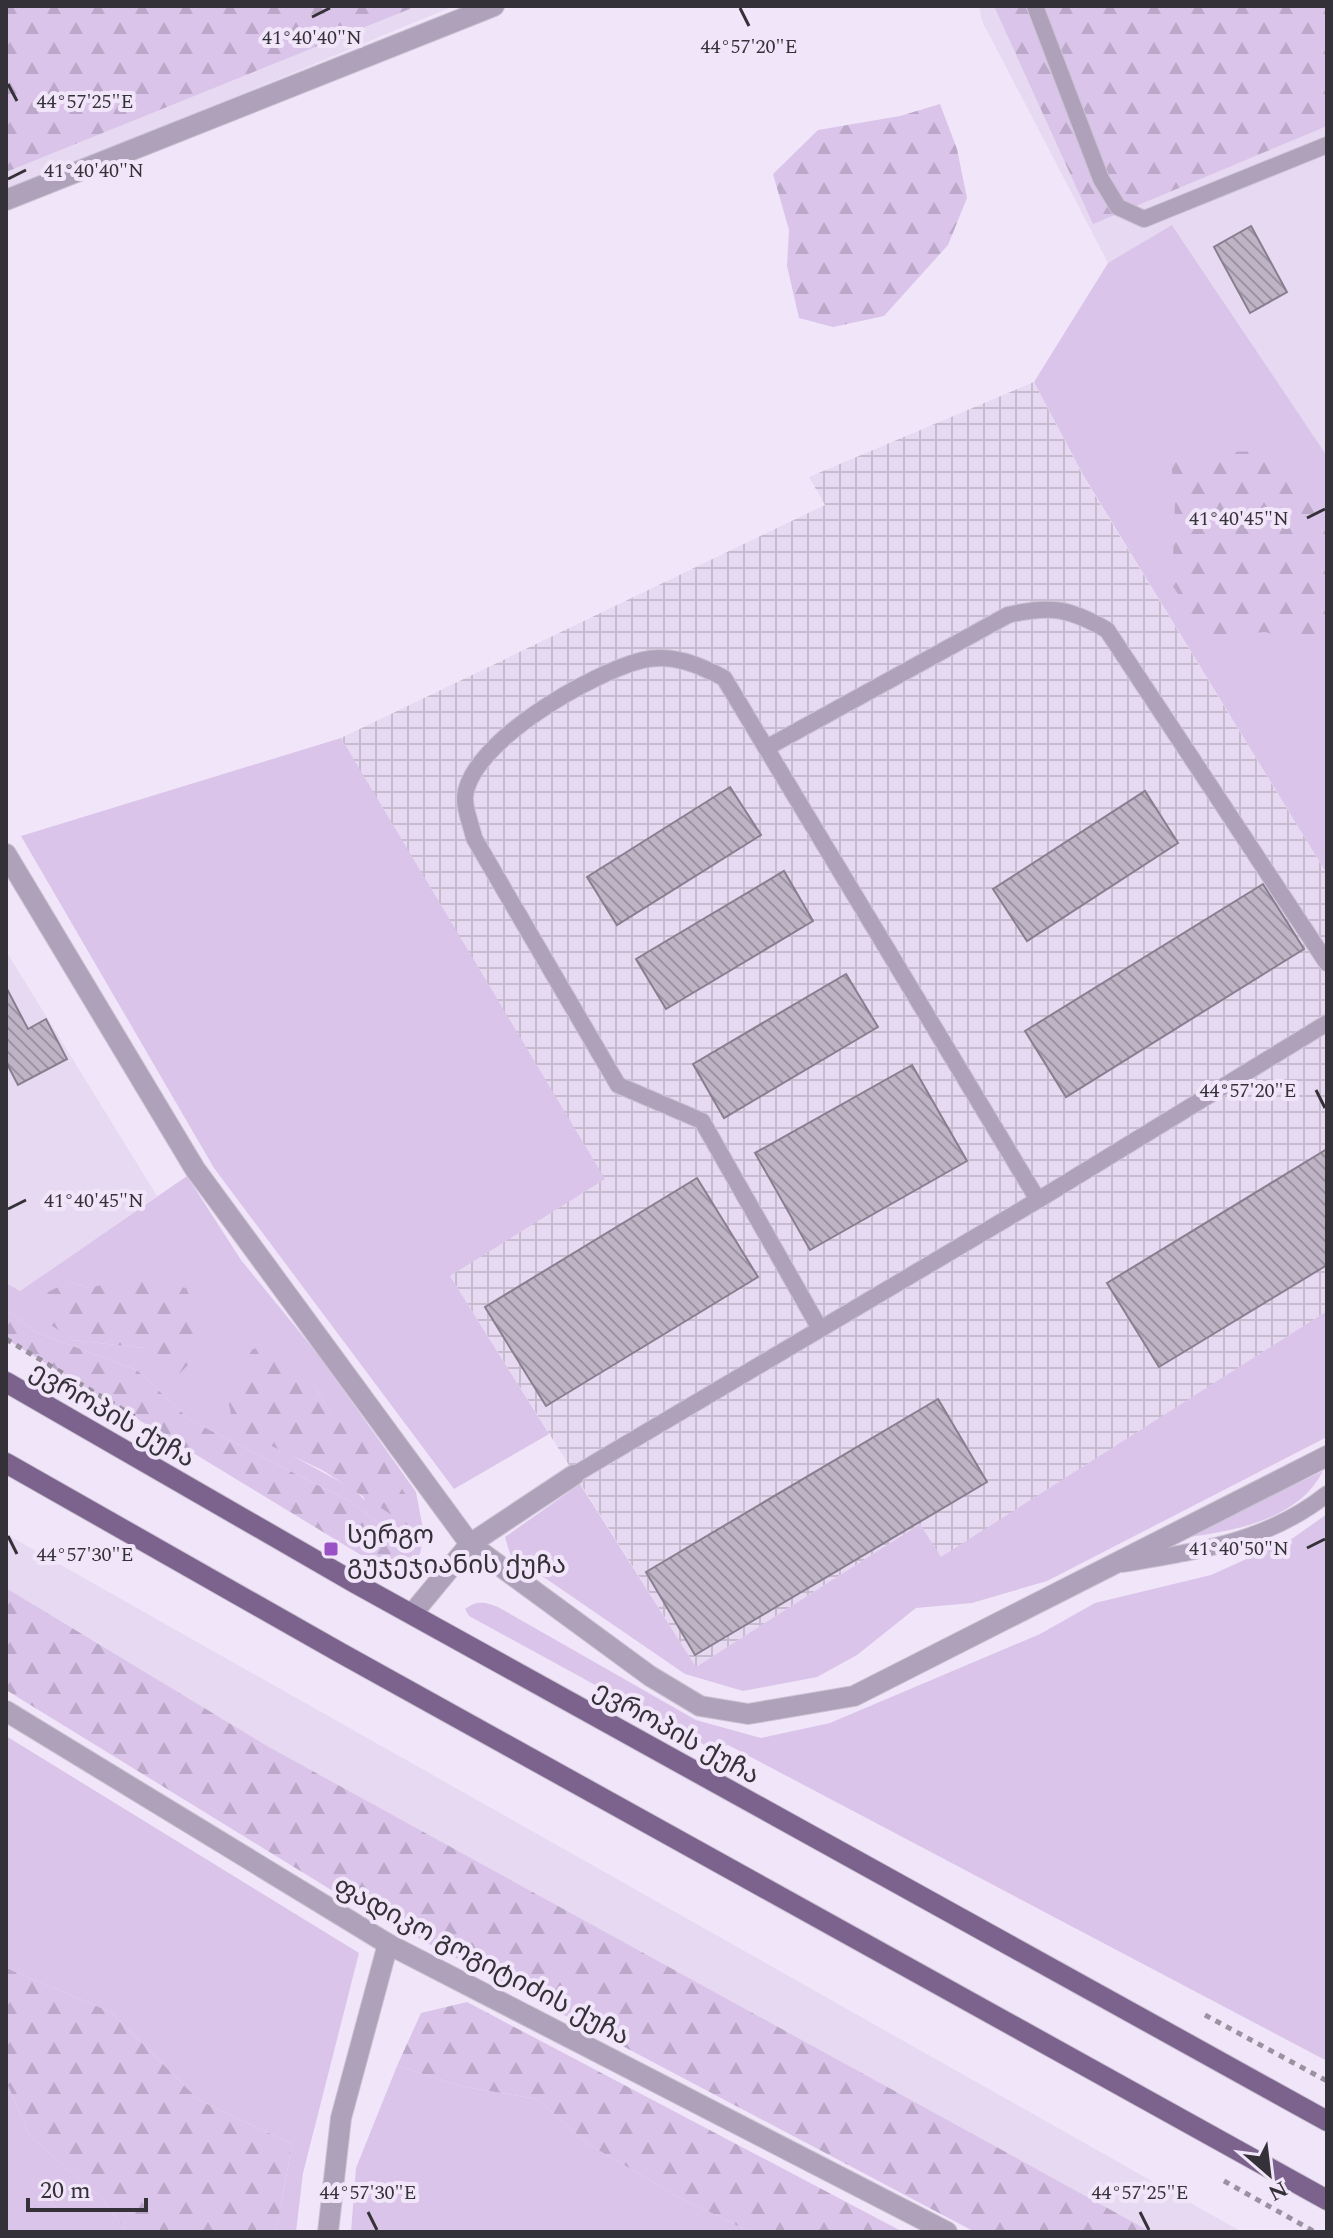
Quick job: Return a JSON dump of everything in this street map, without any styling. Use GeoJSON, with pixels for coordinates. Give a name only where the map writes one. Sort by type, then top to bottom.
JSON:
{"type":"FeatureCollection","features":[{"type":"Feature","properties":{"kind":"main road","name":"ევროპის ქუჩა"},"geometry":{"type":"LineString","coordinates":[[6,1382],[412,1614],[1327,2121]]}},
{"type":"Feature","properties":{"kind":"main road"},"geometry":{"type":"LineString","coordinates":[[6,1463],[378,1674],[1327,2200]]}},
{"type":"Feature","properties":{"kind":"street"},"geometry":{"type":"LineString","coordinates":[[6,200],[494,6]]}},
{"type":"Feature","properties":{"kind":"street"},"geometry":{"type":"LineString","coordinates":[[6,854],[195,1169],[470,1544],[650,1676],[700,1706],[748,1714],[854,1696],[1327,1456]]}},
{"type":"Feature","properties":{"kind":"street"},"geometry":{"type":"LineString","coordinates":[[412,1614],[470,1544],[574,1475]]}},
{"type":"Feature","properties":{"kind":"street","name":"ფადიკო გოგიტიძის ქუჩა"},"geometry":{"type":"LineString","coordinates":[[6,1711],[388,1944],[947,2232]]}},
{"type":"Feature","properties":{"kind":"street"},"geometry":{"type":"LineString","coordinates":[[328,2232],[341,2118],[388,1944]]}},
{"type":"Feature","properties":{"kind":"lane"},"geometry":{"type":"LineString","coordinates":[[1035,6],[1101,179],[1118,207],[1144,219],[1327,145]]}},
{"type":"Feature","properties":{"kind":"lane"},"geometry":{"type":"LineString","coordinates":[[766,748],[1008,615],[1043,606],[1080,615],[1107,630],[1327,963]]}},
{"type":"Feature","properties":{"kind":"lane"},"geometry":{"type":"LineString","coordinates":[[820,1329],[702,1121],[618,1085],[474,838],[465,797],[483,756],[533,714],[599,679],[644,660],[691,661],[724,678],[1038,1200]]}},
{"type":"Feature","properties":{"kind":"lane"},"geometry":{"type":"LineString","coordinates":[[574,1475],[1038,1200],[1327,1023]]}},
{"type":"Feature","properties":{"kind":"lane"},"geometry":{"type":"LineString","coordinates":[[1102,1568],[1220,1547],[1261,1534],[1327,1494]]}},
{"type":"Feature","properties":{"kind":"shaded area"},"geometry":{"type":"Polygon","coordinates":[[[6,6],[454,6],[6,192],[6,6]]]}},
{"type":"Feature","properties":{"kind":"shaded area"},"geometry":{"type":"Polygon","coordinates":[[[979,6],[1327,6],[1327,456],[1173,226],[1108,263],[982,21],[979,6]]]}},
{"type":"Feature","properties":{"kind":"shaded area"},"geometry":{"type":"Polygon","coordinates":[[[1034,382],[1083,476],[1327,874],[1327,1311],[941,1558],[920,1524],[696,1667],[450,1276],[341,738],[825,505],[809,477],[1034,382]]]}},
{"type":"Feature","properties":{"kind":"shaded area"},"geometry":{"type":"Polygon","coordinates":[[[6,951],[157,1196],[20,1291],[6,1283],[6,951]]]}},
{"type":"Feature","properties":{"kind":"shaded area"},"geometry":{"type":"Polygon","coordinates":[[[6,1534],[1242,2232],[1151,2232],[269,1747],[6,1588],[6,1534]]]}},
{"type":"Feature","properties":{"kind":"green space"},"geometry":{"type":"Polygon","coordinates":[[[6,6],[417,6],[6,172],[6,6]]]}},
{"type":"Feature","properties":{"kind":"green space"},"geometry":{"type":"Polygon","coordinates":[[[994,6],[1327,6],[1327,126],[1093,224],[994,6]]]}},
{"type":"Feature","properties":{"kind":"green space"},"geometry":{"type":"Polygon","coordinates":[[[940,104],[957,149],[967,198],[948,245],[884,316],[833,327],[799,318],[787,266],[789,230],[773,174],[818,130],[900,116],[940,104]]]}},
{"type":"Feature","properties":{"kind":"green space"},"geometry":{"type":"Polygon","coordinates":[[[1172,225],[1327,456],[1327,874],[1083,475],[1034,382],[1108,263],[1172,225]]]}},
{"type":"Feature","properties":{"kind":"green space"},"geometry":{"type":"Polygon","coordinates":[[[1268,451],[1311,480],[1327,504],[1327,640],[1300,641],[1265,632],[1207,637],[1172,585],[1175,502],[1171,461],[1219,452],[1268,451]]]}},
{"type":"Feature","properties":{"kind":"green space"},"geometry":{"type":"Polygon","coordinates":[[[341,738],[605,1179],[450,1276],[549,1434],[454,1489],[214,1168],[21,836],[341,738]]]}},
{"type":"Feature","properties":{"kind":"green space"},"geometry":{"type":"Polygon","coordinates":[[[187,1176],[241,1260],[320,1357],[416,1492],[424,1534],[420,1554],[351,1502],[190,1420],[137,1370],[35,1332],[6,1309],[6,1283],[20,1291],[187,1176]],[[68,1282],[73,1340],[143,1348],[176,1376],[89,1288],[68,1282]],[[311,1381],[282,1450],[355,1490],[365,1501],[331,1414],[311,1381]]]}},
{"type":"Feature","properties":{"kind":"green space"},"geometry":{"type":"Polygon","coordinates":[[[138,1276],[186,1288],[202,1322],[188,1365],[177,1376],[154,1371],[143,1348],[73,1340],[48,1323],[42,1295],[68,1282],[89,1288],[138,1276]]]}},
{"type":"Feature","properties":{"kind":"green space"},"geometry":{"type":"Polygon","coordinates":[[[6,1309],[35,1332],[137,1370],[190,1420],[351,1502],[420,1554],[397,1577],[6,1339],[6,1309]]]}},
{"type":"Feature","properties":{"kind":"green space"},"geometry":{"type":"Polygon","coordinates":[[[1327,1311],[1327,1437],[1047,1581],[972,1603],[916,1608],[857,1655],[817,1677],[743,1691],[685,1674],[510,1554],[505,1537],[580,1484],[696,1667],[920,1524],[941,1557],[1327,1311]]]}},
{"type":"Feature","properties":{"kind":"green space"},"geometry":{"type":"Polygon","coordinates":[[[265,1343],[311,1381],[331,1414],[357,1430],[387,1464],[412,1505],[409,1526],[322,1470],[234,1428],[226,1391],[252,1350],[265,1343]]]}},
{"type":"Feature","properties":{"kind":"green space"},"geometry":{"type":"Polygon","coordinates":[[[1323,1471],[1312,1488],[1298,1501],[1262,1521],[1181,1538],[1323,1471]]]}},
{"type":"Feature","properties":{"kind":"green space"},"geometry":{"type":"Polygon","coordinates":[[[1327,1514],[1327,2061],[728,1745],[712,1749],[469,1616],[465,1609],[481,1603],[498,1607],[696,1720],[761,1738],[830,1723],[1040,1634],[1095,1603],[1211,1575],[1293,1538],[1327,1514]]]}},
{"type":"Feature","properties":{"kind":"green space"},"geometry":{"type":"Polygon","coordinates":[[[6,1588],[269,1747],[1151,2232],[975,2232],[359,1907],[6,1690],[6,1588]]]}},
{"type":"Feature","properties":{"kind":"green space"},"geometry":{"type":"Polygon","coordinates":[[[6,1736],[359,1953],[303,2173],[296,2232],[276,2232],[292,2144],[199,2100],[111,2012],[6,1968],[6,1736]]]}},
{"type":"Feature","properties":{"kind":"green space"},"geometry":{"type":"Polygon","coordinates":[[[6,1968],[111,2012],[199,2100],[292,2144],[276,2232],[127,2232],[101,2198],[30,2136],[6,2081],[6,1968]]]}},
{"type":"Feature","properties":{"kind":"green space"},"geometry":{"type":"Polygon","coordinates":[[[467,2002],[903,2232],[750,2232],[675,2195],[588,2144],[537,2099],[465,2087],[397,2066],[421,2013],[467,2002]]]}},
{"type":"Feature","properties":{"kind":"green space"},"geometry":{"type":"Polygon","coordinates":[[[397,2066],[465,2087],[537,2099],[588,2144],[675,2195],[750,2232],[351,2232],[356,2168],[397,2066]]]}},
{"type":"Feature","properties":{"kind":"green space"},"geometry":{"type":"Polygon","coordinates":[[[6,2081],[30,2136],[101,2198],[127,2232],[6,2232],[6,2081]]]}},
{"type":"Feature","properties":{"kind":"building"},"geometry":{"type":"Polygon","coordinates":[[[1251,226],[1287,292],[1250,313],[1214,247],[1251,226]]]}},
{"type":"Feature","properties":{"kind":"building"},"geometry":{"type":"Polygon","coordinates":[[[730,787],[761,835],[617,925],[587,877],[730,787]]]}},
{"type":"Feature","properties":{"kind":"building"},"geometry":{"type":"Polygon","coordinates":[[[1145,791],[1178,843],[1027,941],[993,889],[1145,791]]]}},
{"type":"Feature","properties":{"kind":"building"},"geometry":{"type":"Polygon","coordinates":[[[784,871],[813,921],[666,1009],[636,959],[784,871]]]}},
{"type":"Feature","properties":{"kind":"building"},"geometry":{"type":"Polygon","coordinates":[[[1263,884],[1304,949],[1066,1097],[1025,1031],[1263,884]]]}},
{"type":"Feature","properties":{"kind":"building"},"geometry":{"type":"Polygon","coordinates":[[[846,974],[878,1027],[724,1118],[693,1064],[846,974]]]}},
{"type":"Feature","properties":{"kind":"building"},"geometry":{"type":"Polygon","coordinates":[[[6,987],[28,1029],[46,1019],[67,1059],[18,1085],[6,1062],[6,987]]]}},
{"type":"Feature","properties":{"kind":"building"},"geometry":{"type":"Polygon","coordinates":[[[912,1065],[967,1161],[810,1250],[755,1153],[912,1065]]]}},
{"type":"Feature","properties":{"kind":"building"},"geometry":{"type":"Polygon","coordinates":[[[1327,1149],[1327,1265],[1159,1367],[1107,1283],[1327,1149]]]}},
{"type":"Feature","properties":{"kind":"building"},"geometry":{"type":"Polygon","coordinates":[[[697,1178],[758,1277],[546,1406],[485,1307],[697,1178]]]}},
{"type":"Feature","properties":{"kind":"building"},"geometry":{"type":"Polygon","coordinates":[[[938,1399],[987,1482],[695,1655],[646,1572],[938,1399]]]}},
{"type":"Feature","properties":{"kind":"place","name":"სერგო გუჯეჯიანის ქუჩა"},"geometry":{"type":"Point","coordinates":[331,1549]}}]}
